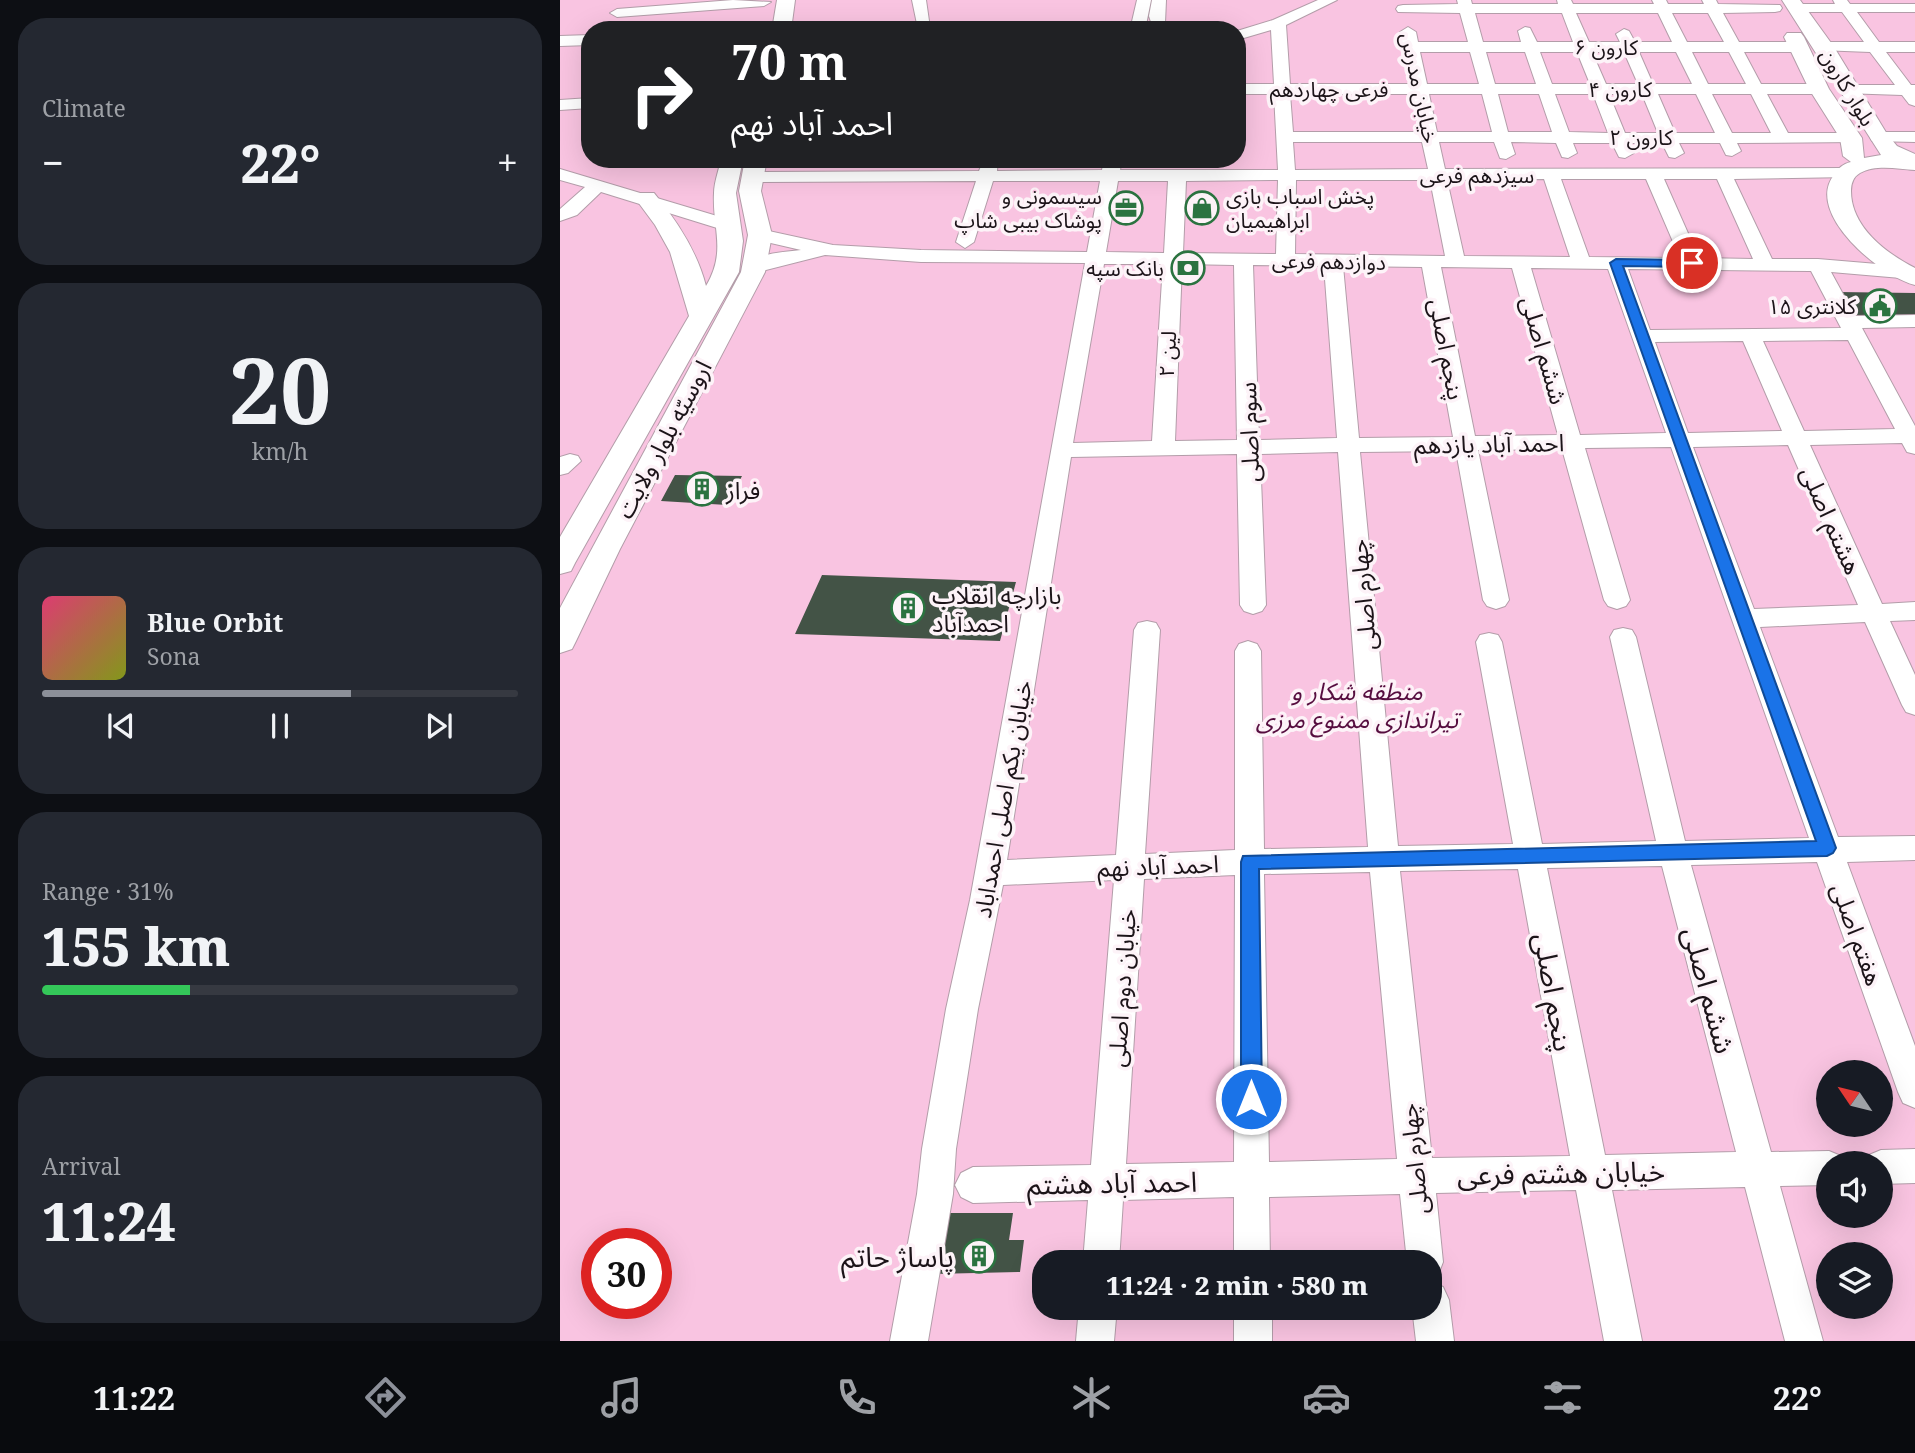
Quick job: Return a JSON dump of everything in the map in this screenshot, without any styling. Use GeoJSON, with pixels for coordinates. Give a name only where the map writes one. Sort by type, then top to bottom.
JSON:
{"type":"FeatureCollection","features":[{"type":"Feature","properties":{"kind":"main road"},"geometry":{"type":"LineString","coordinates":[[782,21],[786,0]]}},
{"type":"Feature","properties":{"kind":"main road"},"geometry":{"type":"LineString","coordinates":[[760,21],[764,1]]}},
{"type":"Feature","properties":{"kind":"main road","name":"بلوار کارون"},"geometry":{"type":"LineString","coordinates":[[1783,4],[1819,89],[1852,138],[1849,169],[1838,186],[1838,198],[1852,232],[1878,257],[1908,275]]}},
{"type":"Feature","properties":{"kind":"main road","name":"بلوار کارون"},"geometry":{"type":"LineString","coordinates":[[1783,4],[1824,47],[1889,151],[1915,162]]}},
{"type":"Feature","properties":{"kind":"main road"},"geometry":{"type":"LineString","coordinates":[[1849,169],[1887,159],[1915,162]]}},
{"type":"Feature","properties":{"kind":"main road","name":"اروسیّه بلوار ولایت"},"geometry":{"type":"LineString","coordinates":[[560,563],[700,314],[727,272],[731,256],[725,193],[730,168]]}},
{"type":"Feature","properties":{"kind":"main road"},"geometry":{"type":"LineString","coordinates":[[755,168],[752,207],[760,235]]}},
{"type":"Feature","properties":{"kind":"main road"},"geometry":{"type":"LineString","coordinates":[[646,198],[669,227],[686,259],[700,314]]}},
{"type":"Feature","properties":{"kind":"main road"},"geometry":{"type":"LineString","coordinates":[[730,226],[760,235]]}},
{"type":"Feature","properties":{"kind":"main road","name":"اروسیّه بلوار ولایت"},"geometry":{"type":"LineString","coordinates":[[560,640],[754,267],[760,235]]}},
{"type":"Feature","properties":{"kind":"main road"},"geometry":{"type":"LineString","coordinates":[[639,425],[653,429],[670,425]]}},
{"type":"Feature","properties":{"kind":"main road"},"geometry":{"type":"LineString","coordinates":[[618,462],[636,460],[650,464]]}},
{"type":"Feature","properties":{"kind":"street"},"geometry":{"type":"LineString","coordinates":[[919,0],[922,21]]}},
{"type":"Feature","properties":{"kind":"street"},"geometry":{"type":"LineString","coordinates":[[1139,21],[1144,0]]}},
{"type":"Feature","properties":{"kind":"street"},"geometry":{"type":"LineString","coordinates":[[1157,21],[1159,0]]}},
{"type":"Feature","properties":{"kind":"street"},"geometry":{"type":"LineString","coordinates":[[1246,33],[1279,23],[1330,0]]}},
{"type":"Feature","properties":{"kind":"street"},"geometry":{"type":"LineString","coordinates":[[615,7],[677,9],[764,1]]}},
{"type":"Feature","properties":{"kind":"street"},"geometry":{"type":"LineString","coordinates":[[1403,4],[1893,4],[1915,8]]}},
{"type":"Feature","properties":{"kind":"street","name":"خیابان مدرس"},"geometry":{"type":"LineString","coordinates":[[1403,4],[1456,263]]}},
{"type":"Feature","properties":{"kind":"street"},"geometry":{"type":"LineString","coordinates":[[1466,4],[1512,175]]}},
{"type":"Feature","properties":{"kind":"street"},"geometry":{"type":"LineString","coordinates":[[1516,4],[1576,175]]}},
{"type":"Feature","properties":{"kind":"street"},"geometry":{"type":"LineString","coordinates":[[1566,4],[1633,174]]}},
{"type":"Feature","properties":{"kind":"street"},"geometry":{"type":"LineString","coordinates":[[1611,4],[1684,174]]}},
{"type":"Feature","properties":{"kind":"street"},"geometry":{"type":"LineString","coordinates":[[1661,4],[1726,138],[1731,168],[1765,264]]}},
{"type":"Feature","properties":{"kind":"street"},"geometry":{"type":"LineString","coordinates":[[1711,4],[1782,138]]}},
{"type":"Feature","properties":{"kind":"street"},"geometry":{"type":"LineString","coordinates":[[1843,4],[1912,94]]}},
{"type":"Feature","properties":{"kind":"street"},"geometry":{"type":"LineString","coordinates":[[1893,4],[1909,24]]}},
{"type":"Feature","properties":{"kind":"street"},"geometry":{"type":"LineString","coordinates":[[1279,23],[1287,176],[1285,261]]}},
{"type":"Feature","properties":{"kind":"street"},"geometry":{"type":"LineString","coordinates":[[560,41],[581,40]]}},
{"type":"Feature","properties":{"kind":"street","name":"کارون ۶"},"geometry":{"type":"LineString","coordinates":[[1411,47],[1800,47]]}},
{"type":"Feature","properties":{"kind":"street"},"geometry":{"type":"LineString","coordinates":[[1824,47],[1915,47]]}},
{"type":"Feature","properties":{"kind":"street","name":"فرعی چهاردهم"},"geometry":{"type":"LineString","coordinates":[[1246,89],[1420,89]]}},
{"type":"Feature","properties":{"kind":"street","name":"کارون ۴"},"geometry":{"type":"LineString","coordinates":[[1420,89],[1819,89]]}},
{"type":"Feature","properties":{"kind":"street"},"geometry":{"type":"LineString","coordinates":[[1849,90],[1912,94]]}},
{"type":"Feature","properties":{"kind":"street"},"geometry":{"type":"LineString","coordinates":[[560,105],[581,104]]}},
{"type":"Feature","properties":{"kind":"street","name":"کارون ۲"},"geometry":{"type":"LineString","coordinates":[[1285,137],[1852,138]]}},
{"type":"Feature","properties":{"kind":"street"},"geometry":{"type":"LineString","coordinates":[[1878,137],[1915,137]]}},
{"type":"Feature","properties":{"kind":"street","name":"سیزدهم فرعی"},"geometry":{"type":"LineString","coordinates":[[755,168],[1112,168],[1177,176],[1684,174],[1731,168],[1849,169]]}},
{"type":"Feature","properties":{"kind":"street"},"geometry":{"type":"LineString","coordinates":[[965,243],[989,168]]}},
{"type":"Feature","properties":{"kind":"street","name":"خیابان یکم اصلی احمداباد"},"geometry":{"type":"LineString","coordinates":[[909,1341],[935,1194],[939,1149],[962,1009],[990,873],[1094,257],[1112,168]]}},
{"type":"Feature","properties":{"kind":"street"},"geometry":{"type":"LineString","coordinates":[[560,174],[593,191]]}},
{"type":"Feature","properties":{"kind":"street"},"geometry":{"type":"LineString","coordinates":[[1653,174],[1692,263]]}},
{"type":"Feature","properties":{"kind":"street"},"geometry":{"type":"LineString","coordinates":[[1551,175],[1582,262]]}},
{"type":"Feature","properties":{"kind":"street","name":"لین ۲"},"geometry":{"type":"LineString","coordinates":[[1163,449],[1177,176]]}},
{"type":"Feature","properties":{"kind":"street"},"geometry":{"type":"LineString","coordinates":[[560,189],[646,198],[730,226]]}},
{"type":"Feature","properties":{"kind":"street"},"geometry":{"type":"LineString","coordinates":[[560,216],[572,211],[593,191]]}},
{"type":"Feature","properties":{"kind":"street","name":"دوازدهم فرعی"},"geometry":{"type":"LineString","coordinates":[[760,235],[834,251],[921,256],[1818,265],[1908,275]]}},
{"type":"Feature","properties":{"kind":"street"},"geometry":{"type":"LineString","coordinates":[[754,267],[776,259],[834,251]]}},
{"type":"Feature","properties":{"kind":"street","name":"سوم اصلی"},"geometry":{"type":"LineString","coordinates":[[1243,260],[1253,605]]}},
{"type":"Feature","properties":{"kind":"street","name":"چهارم اصلی"},"geometry":{"type":"LineString","coordinates":[[1333,262],[1384,859],[1423,1250]]}},
{"type":"Feature","properties":{"kind":"street","name":"پنجم اصلی"},"geometry":{"type":"LineString","coordinates":[[1432,263],[1496,600]]}},
{"type":"Feature","properties":{"kind":"street","name":"ششم اصلی"},"geometry":{"type":"LineString","coordinates":[[1520,263],[1617,600]]}},
{"type":"Feature","properties":{"kind":"street","name":"هفتم اصلی"},"geometry":{"type":"LineString","coordinates":[[1616,263],[1915,1092]]}},
{"type":"Feature","properties":{"kind":"street"},"geometry":{"type":"LineString","coordinates":[[1818,265],[1913,440]]}},
{"type":"Feature","properties":{"kind":"street"},"geometry":{"type":"LineString","coordinates":[[1642,336],[1750,335],[1915,321]]}},
{"type":"Feature","properties":{"kind":"street","name":"هشتم اصلی"},"geometry":{"type":"LineString","coordinates":[[1750,335],[1915,705]]}},
{"type":"Feature","properties":{"kind":"street","name":"احمد آباد یازدهم"},"geometry":{"type":"LineString","coordinates":[[1062,450],[1796,438],[1913,440]]}},
{"type":"Feature","properties":{"kind":"street"},"geometry":{"type":"LineString","coordinates":[[1744,619],[1915,611]]}},
{"type":"Feature","properties":{"kind":"street","name":"خیابان دوم اصلی"},"geometry":{"type":"LineString","coordinates":[[1102,1250],[1147,630]]}},
{"type":"Feature","properties":{"kind":"street","name":"ششم اصلی"},"geometry":{"type":"LineString","coordinates":[[1623,637],[1672,852],[1804,1341]]}},
{"type":"Feature","properties":{"kind":"street","name":"پنجم اصلی"},"geometry":{"type":"LineString","coordinates":[[1489,642],[1623,1341]]}},
{"type":"Feature","properties":{"kind":"street"},"geometry":{"type":"LineString","coordinates":[[1248,651],[1252,1250]]}},
{"type":"Feature","properties":{"kind":"street","name":"احمد آباد نهم"},"geometry":{"type":"LineString","coordinates":[[990,873],[1250,862],[1915,848]]}},
{"type":"Feature","properties":{"kind":"street"},"geometry":{"type":"LineString","coordinates":[[1893,1167],[1915,1166]]}},
{"type":"Feature","properties":{"kind":"street","name":"خیابان هشتم فرعی"},"geometry":{"type":"LineString","coordinates":[[1252,1178],[1816,1168]]}},
{"type":"Feature","properties":{"kind":"street","name":"احمد آباد هشتم"},"geometry":{"type":"LineString","coordinates":[[973,1185],[1252,1178]]}},
{"type":"Feature","properties":{"kind":"street"},"geometry":{"type":"LineString","coordinates":[[1096,1341],[1097,1320]]}},
{"type":"Feature","properties":{"kind":"street"},"geometry":{"type":"LineString","coordinates":[[1253,1320],[1253,1341]]}},
{"type":"Feature","properties":{"kind":"street"},"geometry":{"type":"LineString","coordinates":[[1432,1320],[1435,1341]]}},
{"type":"Feature","properties":{"kind":"green space","name":"منطقه شکار و تیراندازی ممنوع مرزی"},"geometry":{"type":"Polygon","coordinates":[[[560,0],[1915,0],[1915,1341],[560,1341],[560,0]]]}},
{"type":"Feature","properties":{"kind":"building","name":"کلانتری ۱۵"},"geometry":{"type":"Polygon","coordinates":[[[1838,292],[1915,293],[1915,320],[1853,319],[1838,292]]]}},
{"type":"Feature","properties":{"kind":"building","name":"فراز"},"geometry":{"type":"Polygon","coordinates":[[[675,475],[742,476],[727,505],[661,501],[675,475]]]}},
{"type":"Feature","properties":{"kind":"building","name":"بازارچه انقلاب احمدآباد"},"geometry":{"type":"Polygon","coordinates":[[[822,575],[1016,582],[1000,641],[795,634],[822,575]]]}},
{"type":"Feature","properties":{"kind":"building","name":"پاساژ حاتم"},"geometry":{"type":"Polygon","coordinates":[[[943,1213],[1013,1213],[1009,1240],[1024,1240],[1020,1272],[933,1274],[943,1213]]]}},
{"type":"Feature","properties":{"kind":"place","name":"سیسمونی و پوشاک بیبی شاپ"},"geometry":{"type":"Point","coordinates":[1126,208]}},
{"type":"Feature","properties":{"kind":"place","name":"پخش اسباب بازی ابراهیمیان"},"geometry":{"type":"Point","coordinates":[1202,208]}},
{"type":"Feature","properties":{"kind":"place","name":"بانک سپه"},"geometry":{"type":"Point","coordinates":[1188,268]}},
{"type":"Feature","properties":{"kind":"place","name":"کلانتری ۱۵"},"geometry":{"type":"Point","coordinates":[1880,306]}},
{"type":"Feature","properties":{"kind":"place","name":"فراز"},"geometry":{"type":"Point","coordinates":[702,489]}},
{"type":"Feature","properties":{"kind":"place","name":"بازارچه انقلاب احمدآباد"},"geometry":{"type":"Point","coordinates":[908,608]}},
{"type":"Feature","properties":{"kind":"place","name":"پاساژ حاتم"},"geometry":{"type":"Point","coordinates":[979,1256]}},
{"type":"Feature","properties":{"kind":"route"},"geometry":{"type":"LineString","coordinates":[[1251,1099],[1250,862],[1827,848],[1616,263],[1692,263]]}}]}
